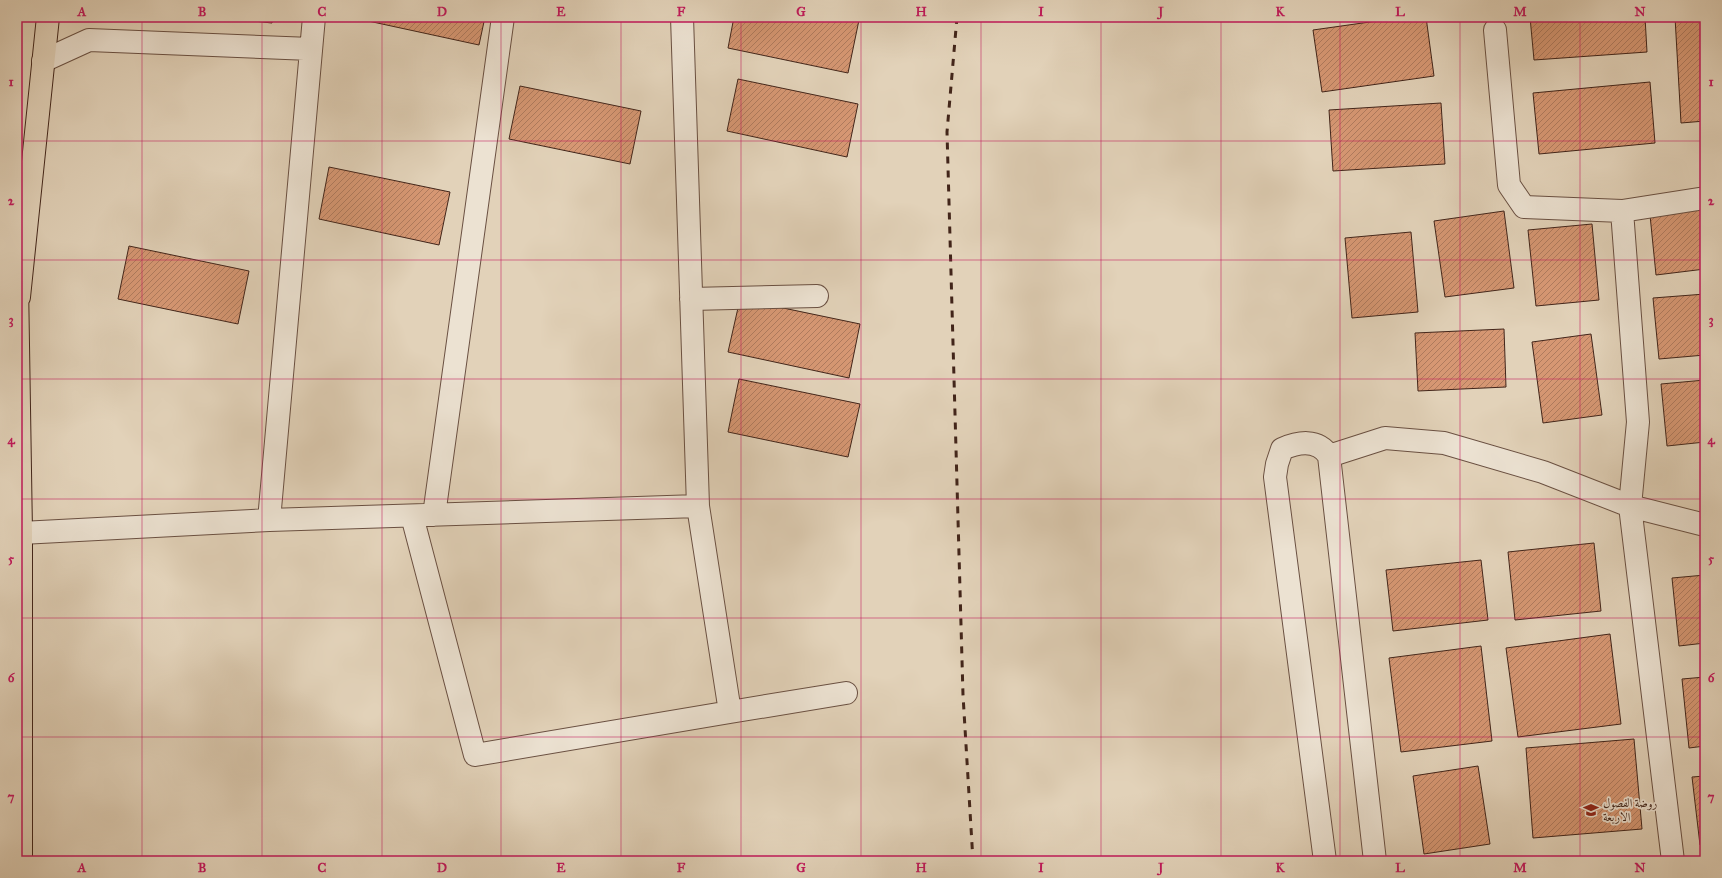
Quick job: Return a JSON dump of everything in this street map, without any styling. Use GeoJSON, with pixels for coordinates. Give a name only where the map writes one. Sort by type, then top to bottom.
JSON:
{"type":"FeatureCollection","features":[{"type":"Feature","properties":{"kind":"main road"},"geometry":{"type":"LineString","coordinates":[[18,316],[48,17]]}},
{"type":"Feature","properties":{"kind":"main road"},"geometry":{"type":"LineString","coordinates":[[17,282],[21,532],[21,861]]}},
{"type":"Feature","properties":{"kind":"street"},"geometry":{"type":"LineString","coordinates":[[269,520],[314,17]]}},
{"type":"Feature","properties":{"kind":"street"},"geometry":{"type":"LineString","coordinates":[[434,515],[503,17]]}},
{"type":"Feature","properties":{"kind":"street"},"geometry":{"type":"LineString","coordinates":[[682,17],[698,506],[730,712]]}},
{"type":"Feature","properties":{"kind":"street"},"geometry":{"type":"LineString","coordinates":[[1496,30],[1508,185],[1524,207],[1622,211],[1705,198]]}},
{"type":"Feature","properties":{"kind":"street"},"geometry":{"type":"LineString","coordinates":[[43,61],[89,40],[311,49]]}},
{"type":"Feature","properties":{"kind":"street"},"geometry":{"type":"LineString","coordinates":[[1622,211],[1638,422],[1630,506],[1673,861]]}},
{"type":"Feature","properties":{"kind":"street"},"geometry":{"type":"LineString","coordinates":[[691,299],[817,296]]}},
{"type":"Feature","properties":{"kind":"street"},"geometry":{"type":"LineString","coordinates":[[1329,456],[1384,438],[1444,442],[1543,472],[1630,506],[1705,525]]}},
{"type":"Feature","properties":{"kind":"street"},"geometry":{"type":"LineString","coordinates":[[1325,861],[1275,477],[1277,464],[1282,449],[1295,444],[1309,443],[1320,447],[1329,456],[1374,861]]}},
{"type":"Feature","properties":{"kind":"street"},"geometry":{"type":"LineString","coordinates":[[21,532],[269,520],[698,506]]}},
{"type":"Feature","properties":{"kind":"street"},"geometry":{"type":"LineString","coordinates":[[412,516],[475,755],[846,692]]}},
{"type":"Feature","properties":{"kind":"building"},"geometry":{"type":"Polygon","coordinates":[[[216,17],[273,17],[272,23],[216,17]]]}},
{"type":"Feature","properties":{"kind":"building"},"geometry":{"type":"Polygon","coordinates":[[[359,17],[485,17],[479,45],[359,19],[359,17]]]}},
{"type":"Feature","properties":{"kind":"building"},"geometry":{"type":"Polygon","coordinates":[[[734,17],[844,17],[859,20],[848,73],[728,48],[734,17]]]}},
{"type":"Feature","properties":{"kind":"building"},"geometry":{"type":"Polygon","coordinates":[[[1405,17],[1426,17],[1434,76],[1322,92],[1313,30],[1405,17]]]}},
{"type":"Feature","properties":{"kind":"building"},"geometry":{"type":"Polygon","coordinates":[[[1530,17],[1645,17],[1647,52],[1534,60],[1530,17]]]}},
{"type":"Feature","properties":{"kind":"building"},"geometry":{"type":"Polygon","coordinates":[[[1675,17],[1705,17],[1705,121],[1681,123],[1675,17]]]}},
{"type":"Feature","properties":{"kind":"building"},"geometry":{"type":"Polygon","coordinates":[[[738,79],[858,104],[847,157],[727,131],[738,79]]]}},
{"type":"Feature","properties":{"kind":"building"},"geometry":{"type":"Polygon","coordinates":[[[1650,82],[1655,143],[1539,154],[1533,93],[1650,82]]]}},
{"type":"Feature","properties":{"kind":"building"},"geometry":{"type":"Polygon","coordinates":[[[520,86],[641,111],[630,164],[509,139],[520,86]]]}},
{"type":"Feature","properties":{"kind":"building"},"geometry":{"type":"Polygon","coordinates":[[[1441,103],[1445,164],[1333,171],[1329,110],[1441,103]]]}},
{"type":"Feature","properties":{"kind":"building"},"geometry":{"type":"Polygon","coordinates":[[[329,167],[450,192],[439,245],[319,219],[329,167]]]}},
{"type":"Feature","properties":{"kind":"building"},"geometry":{"type":"Polygon","coordinates":[[[1705,209],[1705,269],[1656,275],[1650,215],[1705,209]]]}},
{"type":"Feature","properties":{"kind":"building"},"geometry":{"type":"Polygon","coordinates":[[[1504,211],[1514,288],[1445,297],[1434,221],[1504,211]]]}},
{"type":"Feature","properties":{"kind":"building"},"geometry":{"type":"Polygon","coordinates":[[[1592,224],[1599,300],[1536,306],[1528,230],[1592,224]]]}},
{"type":"Feature","properties":{"kind":"building"},"geometry":{"type":"Polygon","coordinates":[[[1411,232],[1418,312],[1352,318],[1345,238],[1411,232]]]}},
{"type":"Feature","properties":{"kind":"building"},"geometry":{"type":"Polygon","coordinates":[[[129,246],[249,271],[238,324],[118,299],[129,246]]]}},
{"type":"Feature","properties":{"kind":"building"},"geometry":{"type":"Polygon","coordinates":[[[1705,294],[1705,355],[1659,359],[1653,298],[1705,294]]]}},
{"type":"Feature","properties":{"kind":"building"},"geometry":{"type":"Polygon","coordinates":[[[740,299],[860,324],[849,378],[728,352],[740,299]]]}},
{"type":"Feature","properties":{"kind":"building"},"geometry":{"type":"Polygon","coordinates":[[[1504,329],[1506,387],[1418,391],[1415,333],[1504,329]]]}},
{"type":"Feature","properties":{"kind":"building"},"geometry":{"type":"Polygon","coordinates":[[[1591,334],[1602,415],[1543,423],[1532,342],[1591,334]]]}},
{"type":"Feature","properties":{"kind":"building"},"geometry":{"type":"Polygon","coordinates":[[[739,379],[860,404],[848,457],[728,432],[739,379]]]}},
{"type":"Feature","properties":{"kind":"building"},"geometry":{"type":"Polygon","coordinates":[[[1705,380],[1705,442],[1667,446],[1661,384],[1705,380]]]}},
{"type":"Feature","properties":{"kind":"building"},"geometry":{"type":"Polygon","coordinates":[[[1594,543],[1601,611],[1515,620],[1508,552],[1594,543]]]}},
{"type":"Feature","properties":{"kind":"building"},"geometry":{"type":"Polygon","coordinates":[[[1481,560],[1488,620],[1393,631],[1386,570],[1481,560]]]}},
{"type":"Feature","properties":{"kind":"building"},"geometry":{"type":"Polygon","coordinates":[[[1705,575],[1705,643],[1679,646],[1672,578],[1705,575]]]}},
{"type":"Feature","properties":{"kind":"building"},"geometry":{"type":"Polygon","coordinates":[[[1610,634],[1621,724],[1518,737],[1506,648],[1610,634]]]}},
{"type":"Feature","properties":{"kind":"building"},"geometry":{"type":"Polygon","coordinates":[[[1481,646],[1492,741],[1401,752],[1389,658],[1481,646]]]}},
{"type":"Feature","properties":{"kind":"building"},"geometry":{"type":"Polygon","coordinates":[[[1705,677],[1705,746],[1689,748],[1682,679],[1705,677]]]}},
{"type":"Feature","properties":{"kind":"building"},"geometry":{"type":"Polygon","coordinates":[[[1634,739],[1642,829],[1533,838],[1526,748],[1634,739]]]}},
{"type":"Feature","properties":{"kind":"building"},"geometry":{"type":"Polygon","coordinates":[[[1478,766],[1490,844],[1424,854],[1413,776],[1478,766]]]}},
{"type":"Feature","properties":{"kind":"building"},"geometry":{"type":"Polygon","coordinates":[[[1705,776],[1705,845],[1700,845],[1692,777],[1705,776]]]}},
{"type":"Feature","properties":{"kind":"railway"},"geometry":{"type":"LineString","coordinates":[[957,17],[947,132],[963,695],[973,861]]}},
{"type":"Feature","properties":{"kind":"place","name":"روضة الفصول الاربعة"},"geometry":{"type":"Point","coordinates":[1591,810]}}]}
